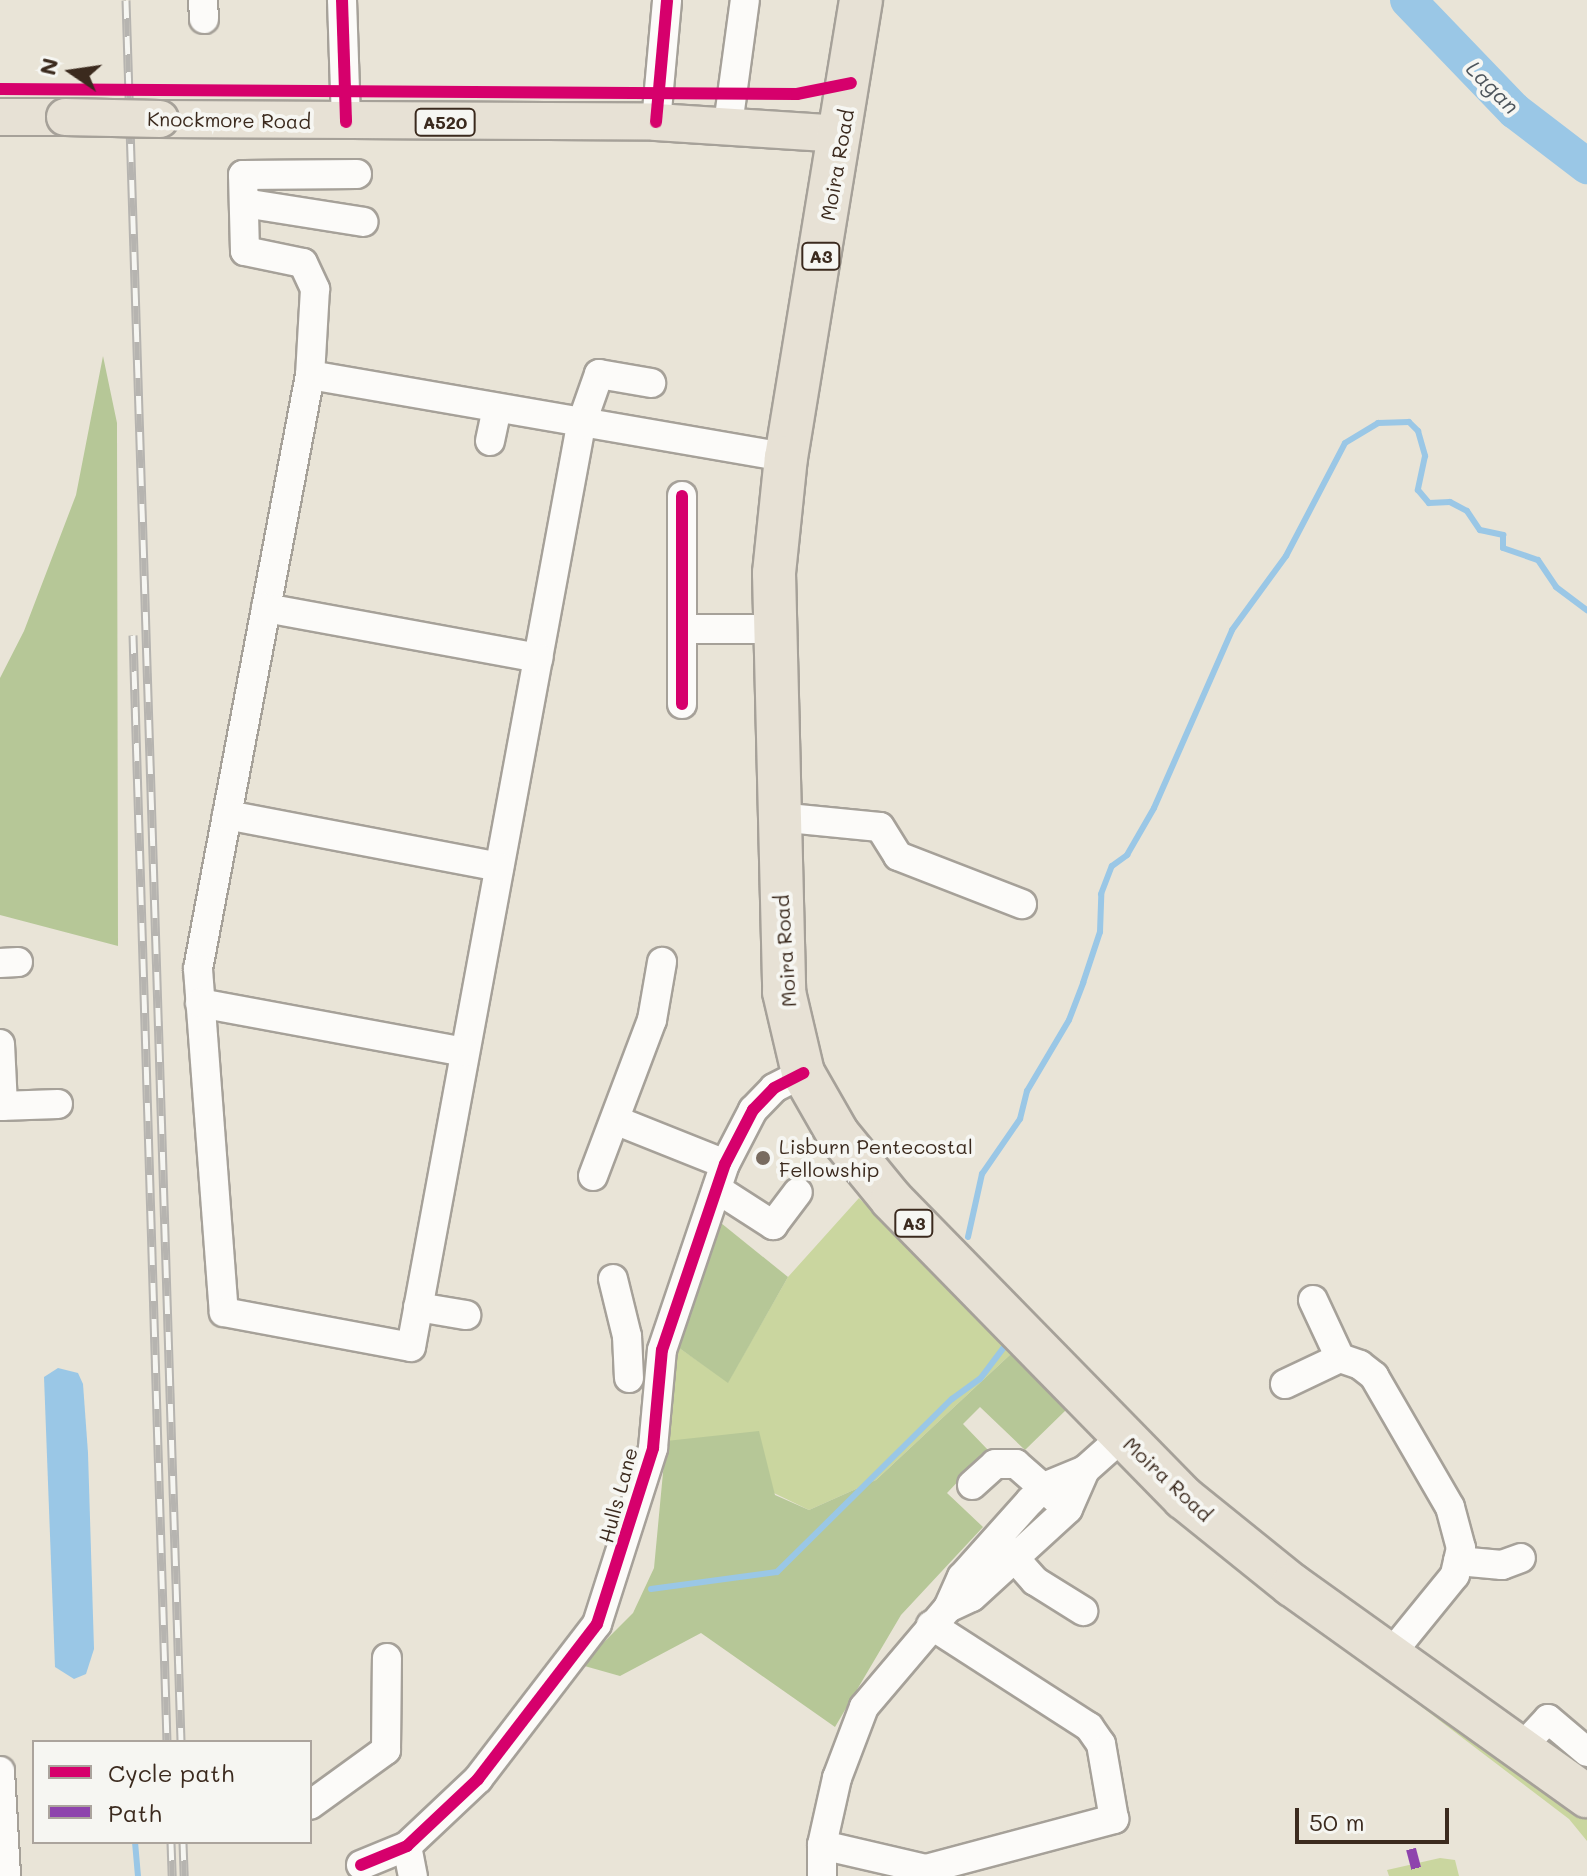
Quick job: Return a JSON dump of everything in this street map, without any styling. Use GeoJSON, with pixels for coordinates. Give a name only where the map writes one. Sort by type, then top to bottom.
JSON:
{"type":"FeatureCollection","features":[{"type":"Feature","properties":{"kind":"highway","name":"Moira Road"},"geometry":{"type":"LineString","coordinates":[[861,0],[842,134],[786,457],[774,629],[784,992],[803,1073],[838,1134],[892,1200],[1122,1437],[1232,1537],[1587,1796]]}},
{"type":"Feature","properties":{"kind":"main road","name":"Knockmore Road"},"geometry":{"type":"LineString","coordinates":[[0,117],[656,122],[842,134]]}},
{"type":"Feature","properties":{"kind":"street"},"geometry":{"type":"LineString","coordinates":[[342,0],[346,122]]}},
{"type":"Feature","properties":{"kind":"street"},"geometry":{"type":"LineString","coordinates":[[656,122],[667,0]]}},
{"type":"Feature","properties":{"kind":"street"},"geometry":{"type":"LineString","coordinates":[[728,125],[745,0]]}},
{"type":"Feature","properties":{"kind":"street"},"geometry":{"type":"LineString","coordinates":[[357,174],[243,175],[245,251],[303,263],[315,289],[310,375],[198,969],[224,1312],[411,1347],[581,425],[599,374],[651,383]]}},
{"type":"Feature","properties":{"kind":"street"},"geometry":{"type":"LineString","coordinates":[[244,203],[364,222]]}},
{"type":"Feature","properties":{"kind":"street"},"geometry":{"type":"LineString","coordinates":[[310,375],[581,425],[786,457]]}},
{"type":"Feature","properties":{"kind":"street"},"geometry":{"type":"LineString","coordinates":[[490,441],[497,409]]}},
{"type":"Feature","properties":{"kind":"street"},"geometry":{"type":"LineString","coordinates":[[682,496],[682,704]]}},
{"type":"Feature","properties":{"kind":"street"},"geometry":{"type":"LineString","coordinates":[[266,608],[538,658]]}},
{"type":"Feature","properties":{"kind":"street"},"geometry":{"type":"LineString","coordinates":[[683,629],[774,629]]}},
{"type":"Feature","properties":{"kind":"street"},"geometry":{"type":"LineString","coordinates":[[227,815],[499,867]]}},
{"type":"Feature","properties":{"kind":"street"},"geometry":{"type":"LineString","coordinates":[[778,817],[880,827],[898,856],[1022,904]]}},
{"type":"Feature","properties":{"kind":"street"},"geometry":{"type":"LineString","coordinates":[[593,1176],[650,1019],[662,962]]}},
{"type":"Feature","properties":{"kind":"street"},"geometry":{"type":"LineString","coordinates":[[200,1003],[465,1052]]}},
{"type":"Feature","properties":{"kind":"street"},"geometry":{"type":"LineString","coordinates":[[0,1044],[2,1106],[58,1104]]}},
{"type":"Feature","properties":{"kind":"street","name":"Hulls Lane"},"geometry":{"type":"LineString","coordinates":[[361,1865],[407,1846],[478,1779],[597,1624],[653,1448],[662,1350],[721,1176],[753,1110],[774,1088],[803,1073]]}},
{"type":"Feature","properties":{"kind":"street"},"geometry":{"type":"LineString","coordinates":[[615,1120],[721,1176],[773,1225],[798,1192]]}},
{"type":"Feature","properties":{"kind":"street"},"geometry":{"type":"LineString","coordinates":[[613,1279],[627,1336],[629,1378]]}},
{"type":"Feature","properties":{"kind":"street"},"geometry":{"type":"LineString","coordinates":[[1313,1300],[1340,1358],[1374,1376],[1450,1507],[1461,1548],[1455,1575],[1390,1655]]}},
{"type":"Feature","properties":{"kind":"street"},"geometry":{"type":"LineString","coordinates":[[418,1307],[466,1315]]}},
{"type":"Feature","properties":{"kind":"street"},"geometry":{"type":"LineString","coordinates":[[1285,1384],[1340,1358]]}},
{"type":"Feature","properties":{"kind":"street"},"geometry":{"type":"LineString","coordinates":[[822,1876],[822,1845],[837,1778],[864,1707],[940,1616],[962,1577],[994,1536],[1044,1487],[1085,1470],[1122,1437]]}},
{"type":"Feature","properties":{"kind":"street"},"geometry":{"type":"LineString","coordinates":[[972,1485],[995,1464],[1016,1464],[1068,1509]]}},
{"type":"Feature","properties":{"kind":"street"},"geometry":{"type":"LineString","coordinates":[[940,1616],[972,1597],[1068,1509],[1085,1470]]}},
{"type":"Feature","properties":{"kind":"street"},"geometry":{"type":"LineString","coordinates":[[994,1536],[1035,1581],[1083,1611]]}},
{"type":"Feature","properties":{"kind":"street"},"geometry":{"type":"LineString","coordinates":[[1458,1561],[1502,1565],[1521,1558]]}},
{"type":"Feature","properties":{"kind":"street"},"geometry":{"type":"LineString","coordinates":[[822,1845],[926,1869],[1114,1819],[1101,1744],[1089,1727],[940,1616]]}},
{"type":"Feature","properties":{"kind":"street"},"geometry":{"type":"LineString","coordinates":[[312,1804],[386,1750],[387,1658]]}},
{"type":"Feature","properties":{"kind":"street"},"geometry":{"type":"LineString","coordinates":[[1522,1747],[1548,1719],[1587,1752]]}},
{"type":"Feature","properties":{"kind":"street"},"geometry":{"type":"LineString","coordinates":[[0,1771],[6,1876]]}},
{"type":"Feature","properties":{"kind":"street"},"geometry":{"type":"LineString","coordinates":[[407,1846],[413,1876]]}},
{"type":"Feature","properties":{"kind":"green space"},"geometry":{"type":"Polygon","coordinates":[[[103,356],[117,423],[118,946],[0,915],[0,678],[24,631],[76,495],[103,356]]]}},
{"type":"Feature","properties":{"kind":"green space"},"geometry":{"type":"Polygon","coordinates":[[[859,1198],[1013,1352],[876,1480],[809,1510],[666,1441],[675,1345],[728,1382],[788,1277],[859,1198]]]}},
{"type":"Feature","properties":{"kind":"green space"},"geometry":{"type":"Polygon","coordinates":[[[716,1219],[788,1277],[728,1383],[675,1345],[716,1219]]]}},
{"type":"Feature","properties":{"kind":"green space"},"geometry":{"type":"Polygon","coordinates":[[[1013,1352],[1067,1409],[1025,1450],[980,1407],[963,1424],[988,1450],[947,1493],[983,1527],[901,1615],[835,1727],[701,1633],[620,1676],[581,1665],[633,1613],[654,1568],[666,1441],[759,1431],[775,1495],[809,1510],[876,1480],[1013,1352]]]}},
{"type":"Feature","properties":{"kind":"green space"},"geometry":{"type":"Polygon","coordinates":[[[1372,1669],[1561,1792],[1587,1818],[1587,1841],[1569,1819],[1372,1669]]]}},
{"type":"Feature","properties":{"kind":"green space"},"geometry":{"type":"Polygon","coordinates":[[[1440,1858],[1455,1860],[1459,1876],[1389,1876],[1387,1870],[1440,1858]]]}},
{"type":"Feature","properties":{"kind":"water"},"geometry":{"type":"Polygon","coordinates":[[[58,1368],[78,1373],[83,1384],[88,1453],[94,1649],[86,1674],[74,1679],[55,1667],[44,1377],[58,1368]]]}},
{"type":"Feature","properties":{"kind":"waterway","name":"Lagan"},"geometry":{"type":"LineString","coordinates":[[1408,0],[1515,111],[1587,166]]}},
{"type":"Feature","properties":{"kind":"waterway"},"geometry":{"type":"LineString","coordinates":[[968,1237],[982,1174],[1020,1119],[1027,1091],[1069,1020],[1100,932],[1101,894],[1112,866],[1127,855],[1154,808],[1232,630],[1286,556],[1345,443],[1378,423],[1409,422],[1418,431],[1425,456],[1418,490],[1429,503],[1450,502],[1467,511],[1480,530],[1503,535],[1503,548],[1538,560],[1556,587],[1587,610]]}},
{"type":"Feature","properties":{"kind":"waterway"},"geometry":{"type":"LineString","coordinates":[[651,1589],[777,1572],[952,1399],[980,1379],[1003,1348]]}},
{"type":"Feature","properties":{"kind":"waterway"},"geometry":{"type":"LineString","coordinates":[[135,1844],[138,1876]]}},
{"type":"Feature","properties":{"kind":"railway"},"geometry":{"type":"LineString","coordinates":[[126,0],[181,1740]]}},
{"type":"Feature","properties":{"kind":"railway"},"geometry":{"type":"LineString","coordinates":[[133,635],[167,1740]]}},
{"type":"Feature","properties":{"kind":"railway"},"geometry":{"type":"LineString","coordinates":[[171,1844],[172,1876]]}},
{"type":"Feature","properties":{"kind":"railway"},"geometry":{"type":"LineString","coordinates":[[183,1844],[184,1876]]}},
{"type":"Feature","properties":{"kind":"marked path"},"geometry":{"type":"LineString","coordinates":[[1411,1849],[1418,1876]]}},
{"type":"Feature","properties":{"kind":"cycle path"},"geometry":{"type":"LineString","coordinates":[[342,0],[346,122]]}},
{"type":"Feature","properties":{"kind":"cycle path"},"geometry":{"type":"LineString","coordinates":[[656,122],[667,0]]}},
{"type":"Feature","properties":{"kind":"cycle path"},"geometry":{"type":"LineString","coordinates":[[0,89],[797,94],[851,83]]}},
{"type":"Feature","properties":{"kind":"cycle path"},"geometry":{"type":"LineString","coordinates":[[682,496],[682,704]]}},
{"type":"Feature","properties":{"kind":"cycle path"},"geometry":{"type":"LineString","coordinates":[[361,1865],[407,1846],[478,1779],[597,1624],[653,1448],[662,1350],[725,1164],[753,1110],[774,1088],[803,1073]]}},
{"type":"Feature","properties":{"kind":"place","name":"Lisburn Pentecostal Fellowship"},"geometry":{"type":"Point","coordinates":[763,1158]}}]}
